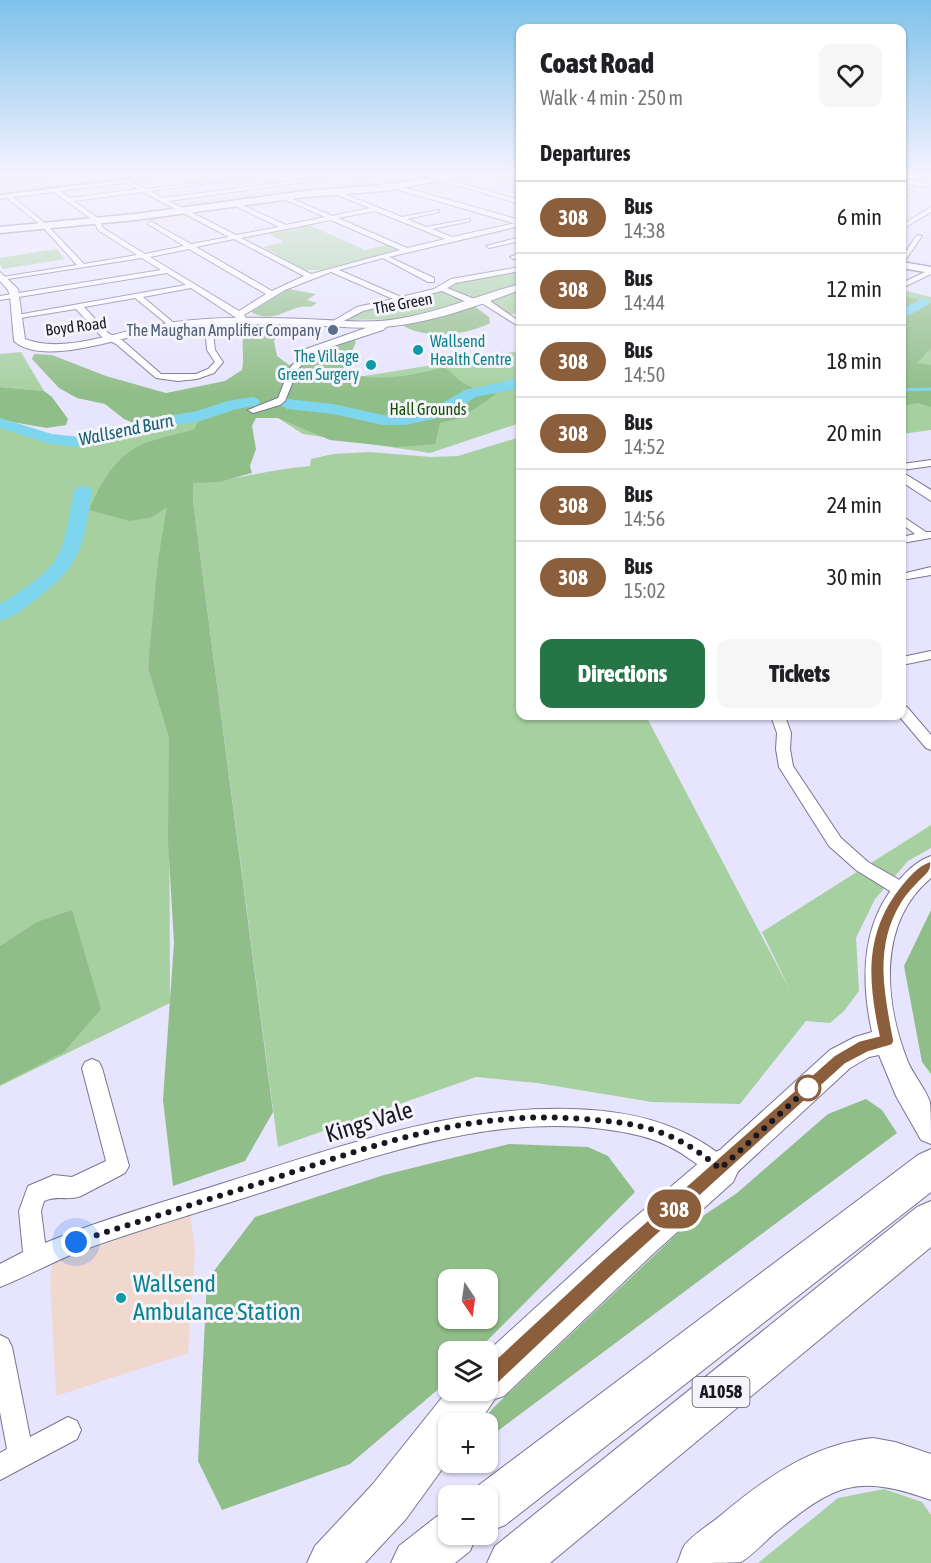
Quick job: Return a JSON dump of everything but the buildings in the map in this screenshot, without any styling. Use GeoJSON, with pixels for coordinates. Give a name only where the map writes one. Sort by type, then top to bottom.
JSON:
{"type":"FeatureCollection","features":[{"type":"Feature","properties":{"kind":"highway"},"geometry":{"type":"LineString","coordinates":[[498,1371],[640,1239],[720,1169]]}},
{"type":"Feature","properties":{"kind":"highway","name":"A1058"},"geometry":{"type":"LineString","coordinates":[[498,1500],[921,1175]]}},
{"type":"Feature","properties":{"kind":"highway","name":"A1058"},"geometry":{"type":"LineString","coordinates":[[512,1563],[931,1221]]}},
{"type":"Feature","properties":{"kind":"highway"},"geometry":{"type":"LineString","coordinates":[[458,1413],[468,1401]]}},
{"type":"Feature","properties":{"kind":"highway"},"geometry":{"type":"LineString","coordinates":[[332,1563],[389,1502],[438,1438]]}},
{"type":"Feature","properties":{"kind":"highway"},"geometry":{"type":"LineString","coordinates":[[702,1563],[801,1484],[840,1465],[876,1461],[931,1477]]}},
{"type":"Feature","properties":{"kind":"highway"},"geometry":{"type":"LineString","coordinates":[[416,1563],[439,1545]]}},
{"type":"Feature","properties":{"kind":"main road"},"geometry":{"type":"LineString","coordinates":[[906,264],[931,270]]}},
{"type":"Feature","properties":{"kind":"street"},"geometry":{"type":"LineString","coordinates":[[65,248],[82,266]]}},
{"type":"Feature","properties":{"kind":"street"},"geometry":{"type":"LineString","coordinates":[[132,248],[241,318],[271,294],[310,276],[416,248]]}},
{"type":"Feature","properties":{"kind":"street"},"geometry":{"type":"LineString","coordinates":[[2,277],[186,248]]}},
{"type":"Feature","properties":{"kind":"street"},"geometry":{"type":"LineString","coordinates":[[193,248],[271,294]]}},
{"type":"Feature","properties":{"kind":"street"},"geometry":{"type":"LineString","coordinates":[[256,248],[310,276]]}},
{"type":"Feature","properties":{"kind":"street"},"geometry":{"type":"LineString","coordinates":[[401,248],[406,250]]}},
{"type":"Feature","properties":{"kind":"street"},"geometry":{"type":"LineString","coordinates":[[383,256],[429,277]]}},
{"type":"Feature","properties":{"kind":"street"},"geometry":{"type":"LineString","coordinates":[[336,323],[360,309],[442,288],[454,281],[516,269]]}},
{"type":"Feature","properties":{"kind":"street"},"geometry":{"type":"LineString","coordinates":[[332,270],[399,299]]}},
{"type":"Feature","properties":{"kind":"street"},"geometry":{"type":"LineString","coordinates":[[906,284],[931,270]]}},
{"type":"Feature","properties":{"kind":"street"},"geometry":{"type":"LineString","coordinates":[[0,298],[167,271]]}},
{"type":"Feature","properties":{"kind":"street","name":"Boyd Road"},"geometry":{"type":"LineString","coordinates":[[2,277],[13,289],[15,296],[18,338],[31,346],[63,346],[172,326],[209,324],[241,318]]}},
{"type":"Feature","properties":{"kind":"street"},"geometry":{"type":"LineString","coordinates":[[17,317],[192,286]]}},
{"type":"Feature","properties":{"kind":"street","name":"The Green"},"geometry":{"type":"LineString","coordinates":[[442,288],[479,301]]}},
{"type":"Feature","properties":{"kind":"street","name":"The Green"},"geometry":{"type":"LineString","coordinates":[[241,318],[386,324],[479,301],[516,288]]}},
{"type":"Feature","properties":{"kind":"street"},"geometry":{"type":"LineString","coordinates":[[137,296],[172,326]]}},
{"type":"Feature","properties":{"kind":"street"},"geometry":{"type":"LineString","coordinates":[[479,301],[516,322]]}},
{"type":"Feature","properties":{"kind":"street"},"geometry":{"type":"LineString","coordinates":[[78,306],[105,335],[112,338],[156,374],[172,378],[191,377],[211,371],[219,362],[211,350],[209,324]]}},
{"type":"Feature","properties":{"kind":"street"},"geometry":{"type":"LineString","coordinates":[[508,317],[516,316]]}},
{"type":"Feature","properties":{"kind":"street"},"geometry":{"type":"LineString","coordinates":[[253,410],[277,403],[282,399],[294,368],[309,351],[386,324]]}},
{"type":"Feature","properties":{"kind":"street"},"geometry":{"type":"LineString","coordinates":[[906,466],[931,463]]}},
{"type":"Feature","properties":{"kind":"street"},"geometry":{"type":"LineString","coordinates":[[906,479],[931,497]]}},
{"type":"Feature","properties":{"kind":"street"},"geometry":{"type":"LineString","coordinates":[[906,522],[927,536]]}},
{"type":"Feature","properties":{"kind":"street"},"geometry":{"type":"LineString","coordinates":[[906,539],[927,536]]}},
{"type":"Feature","properties":{"kind":"street"},"geometry":{"type":"LineString","coordinates":[[908,576],[931,572]]}},
{"type":"Feature","properties":{"kind":"street"},"geometry":{"type":"LineString","coordinates":[[906,660],[931,655]]}},
{"type":"Feature","properties":{"kind":"street"},"geometry":{"type":"LineString","coordinates":[[906,715],[931,745]]}},
{"type":"Feature","properties":{"kind":"street"},"geometry":{"type":"LineString","coordinates":[[779,720],[784,733],[783,749],[786,767],[835,842],[862,867],[904,891]]}},
{"type":"Feature","properties":{"kind":"street"},"geometry":{"type":"LineString","coordinates":[[931,865],[913,880],[886,919],[877,951],[878,996],[887,1041],[906,1085],[931,1130]]}},
{"type":"Feature","properties":{"kind":"street"},"geometry":{"type":"LineString","coordinates":[[720,1169],[840,1059],[864,1046],[887,1041]]}},
{"type":"Feature","properties":{"kind":"street"},"geometry":{"type":"LineString","coordinates":[[35,1258],[30,1210],[36,1194],[54,1186],[73,1188],[118,1166],[92,1068]]}},
{"type":"Feature","properties":{"kind":"street","name":"Kings Vale"},"geometry":{"type":"LineString","coordinates":[[0,1276],[35,1258],[111,1230],[364,1149],[422,1132],[496,1118],[549,1116],[626,1123],[665,1132],[720,1169]]}},
{"type":"Feature","properties":{"kind":"street"},"geometry":{"type":"LineString","coordinates":[[0,1347],[10,1461],[68,1430]]}},
{"type":"Feature","properties":{"kind":"shaded area"},"geometry":{"type":"Polygon","coordinates":[[[190,1215],[195,1250],[188,1353],[56,1396],[50,1278],[53,1261],[190,1215]]]}},
{"type":"Feature","properties":{"kind":"green space"},"geometry":{"type":"Polygon","coordinates":[[[265,248],[360,248],[365,250],[393,248],[399,251],[321,270],[305,270],[265,248]]]}},
{"type":"Feature","properties":{"kind":"green space"},"geometry":{"type":"Polygon","coordinates":[[[56,249],[65,259],[3,269],[0,265],[0,258],[56,249]]]}},
{"type":"Feature","properties":{"kind":"green space"},"geometry":{"type":"Polygon","coordinates":[[[516,271],[516,285],[475,299],[448,287],[450,284],[516,271]]]}},
{"type":"Feature","properties":{"kind":"green space"},"geometry":{"type":"Polygon","coordinates":[[[288,289],[316,294],[307,300],[317,303],[311,307],[296,308],[269,317],[251,312],[288,289]]]}},
{"type":"Feature","properties":{"kind":"green space"},"geometry":{"type":"Polygon","coordinates":[[[444,291],[467,301],[399,319],[344,320],[362,310],[444,291]]]}},
{"type":"Feature","properties":{"kind":"green space"},"geometry":{"type":"Polygon","coordinates":[[[516,291],[516,314],[507,314],[489,301],[516,291]]]}},
{"type":"Feature","properties":{"kind":"green space"},"geometry":{"type":"Polygon","coordinates":[[[906,291],[931,297],[931,430],[906,433],[906,291]]]}},
{"type":"Feature","properties":{"kind":"green space"},"geometry":{"type":"Polygon","coordinates":[[[906,296],[931,303],[931,348],[917,363],[931,365],[931,407],[918,403],[906,405],[906,296]]]}},
{"type":"Feature","properties":{"kind":"green space"},"geometry":{"type":"Polygon","coordinates":[[[474,306],[489,317],[490,323],[458,333],[446,334],[422,333],[402,325],[474,306]]]}},
{"type":"Feature","properties":{"kind":"green space"},"geometry":{"type":"Polygon","coordinates":[[[245,330],[281,330],[274,341],[277,356],[289,365],[352,338],[356,342],[351,353],[354,358],[348,360],[344,371],[382,378],[445,367],[468,385],[496,394],[461,418],[440,423],[435,444],[396,447],[330,440],[278,418],[256,418],[252,426],[256,449],[250,466],[252,473],[219,482],[193,483],[193,501],[273,1112],[245,1161],[173,1186],[163,1100],[174,943],[168,841],[169,739],[148,668],[158,560],[167,507],[152,517],[130,521],[89,510],[106,477],[132,450],[145,443],[194,429],[199,419],[146,428],[124,419],[105,404],[77,398],[59,388],[32,359],[34,354],[52,355],[106,376],[166,393],[225,381],[242,370],[245,330]]]}},
{"type":"Feature","properties":{"kind":"green space","name":"Hall Grounds"},"geometry":{"type":"Polygon","coordinates":[[[356,342],[351,353],[354,358],[348,360],[344,371],[358,377],[516,351],[516,424],[430,453],[303,434],[278,418],[356,342]]]}},
{"type":"Feature","properties":{"kind":"green space"},"geometry":{"type":"Polygon","coordinates":[[[21,352],[44,391],[0,387],[0,354],[21,352]]]}},
{"type":"Feature","properties":{"kind":"green space"},"geometry":{"type":"Polygon","coordinates":[[[0,387],[44,391],[52,397],[68,419],[66,425],[47,428],[0,420],[0,387]]]}},
{"type":"Feature","properties":{"kind":"green space"},"geometry":{"type":"Polygon","coordinates":[[[199,419],[194,429],[134,449],[168,506],[148,668],[169,739],[170,1003],[0,1086],[0,425],[37,439],[76,444],[199,419]]]}},
{"type":"Feature","properties":{"kind":"green space"},"geometry":{"type":"Polygon","coordinates":[[[516,438],[516,720],[648,720],[790,990],[762,932],[931,825],[931,848],[908,861],[875,899],[856,938],[859,991],[844,1011],[830,1023],[806,1021],[740,1104],[652,1102],[537,1083],[476,1077],[278,1147],[193,501],[193,483],[310,466],[311,459],[333,454],[370,452],[431,457],[458,456],[516,438]]]}},
{"type":"Feature","properties":{"kind":"green space"},"geometry":{"type":"Polygon","coordinates":[[[72,910],[101,1009],[64,1052],[0,1085],[0,946],[37,922],[72,910]]]}},
{"type":"Feature","properties":{"kind":"green space"},"geometry":{"type":"Polygon","coordinates":[[[931,910],[931,1074],[922,1062],[904,966],[931,910]]]}},
{"type":"Feature","properties":{"kind":"green space"},"geometry":{"type":"Polygon","coordinates":[[[866,1099],[882,1110],[897,1133],[498,1430],[498,1413],[489,1413],[494,1407],[679,1232],[737,1193],[828,1114],[866,1099]]]}},
{"type":"Feature","properties":{"kind":"green space"},"geometry":{"type":"Polygon","coordinates":[[[509,1144],[588,1147],[608,1156],[635,1192],[487,1341],[438,1341],[438,1389],[350,1464],[222,1510],[198,1461],[207,1280],[255,1217],[384,1175],[509,1144]]]}},
{"type":"Feature","properties":{"kind":"green space"},"geometry":{"type":"Polygon","coordinates":[[[884,1489],[922,1502],[931,1515],[931,1563],[758,1563],[838,1498],[884,1489]]]}},
{"type":"Feature","properties":{"kind":"waterway","name":"Wallsend Burn"},"geometry":{"type":"LineString","coordinates":[[906,313],[923,302]]}},
{"type":"Feature","properties":{"kind":"waterway","name":"Wallsend Burn"},"geometry":{"type":"LineString","coordinates":[[287,404],[333,409],[383,420],[405,420],[437,413],[471,393],[516,384]]}},
{"type":"Feature","properties":{"kind":"waterway"},"geometry":{"type":"LineString","coordinates":[[906,390],[931,389]]}},
{"type":"Feature","properties":{"kind":"waterway","name":"Wallsend Burn"},"geometry":{"type":"LineString","coordinates":[[0,423],[50,439],[80,442],[118,434],[143,425],[200,416],[234,404],[252,402]]}},
{"type":"Feature","properties":{"kind":"waterway"},"geometry":{"type":"LineString","coordinates":[[0,614],[33,591],[63,564],[78,519],[83,492]]}},
{"type":"Feature","properties":{"kind":"bus line","name":"308"},"geometry":{"type":"LineString","coordinates":[[498,1369],[840,1059],[864,1046],[887,1041],[878,996],[877,951],[886,919],[894,903],[913,880],[931,865]]}},
{"type":"Feature","properties":{"kind":"place","name":"The Maughan Amplifier Company"},"geometry":{"type":"Point","coordinates":[333,330]}},
{"type":"Feature","properties":{"kind":"place","name":"Wallsend Health Centre"},"geometry":{"type":"Point","coordinates":[418,350]}},
{"type":"Feature","properties":{"kind":"place","name":"The Village Green Surgery"},"geometry":{"type":"Point","coordinates":[371,365]}},
{"type":"Feature","properties":{"kind":"place","name":"Wallsend Ambulance Station"},"geometry":{"type":"Point","coordinates":[121,1298]}},
{"type":"Feature","properties":{"kind":"route"},"geometry":{"type":"LineString","coordinates":[[76,1242],[412,1134],[496,1118],[549,1116],[616,1121],[665,1132],[694,1148],[720,1169],[808,1088]]}}]}
